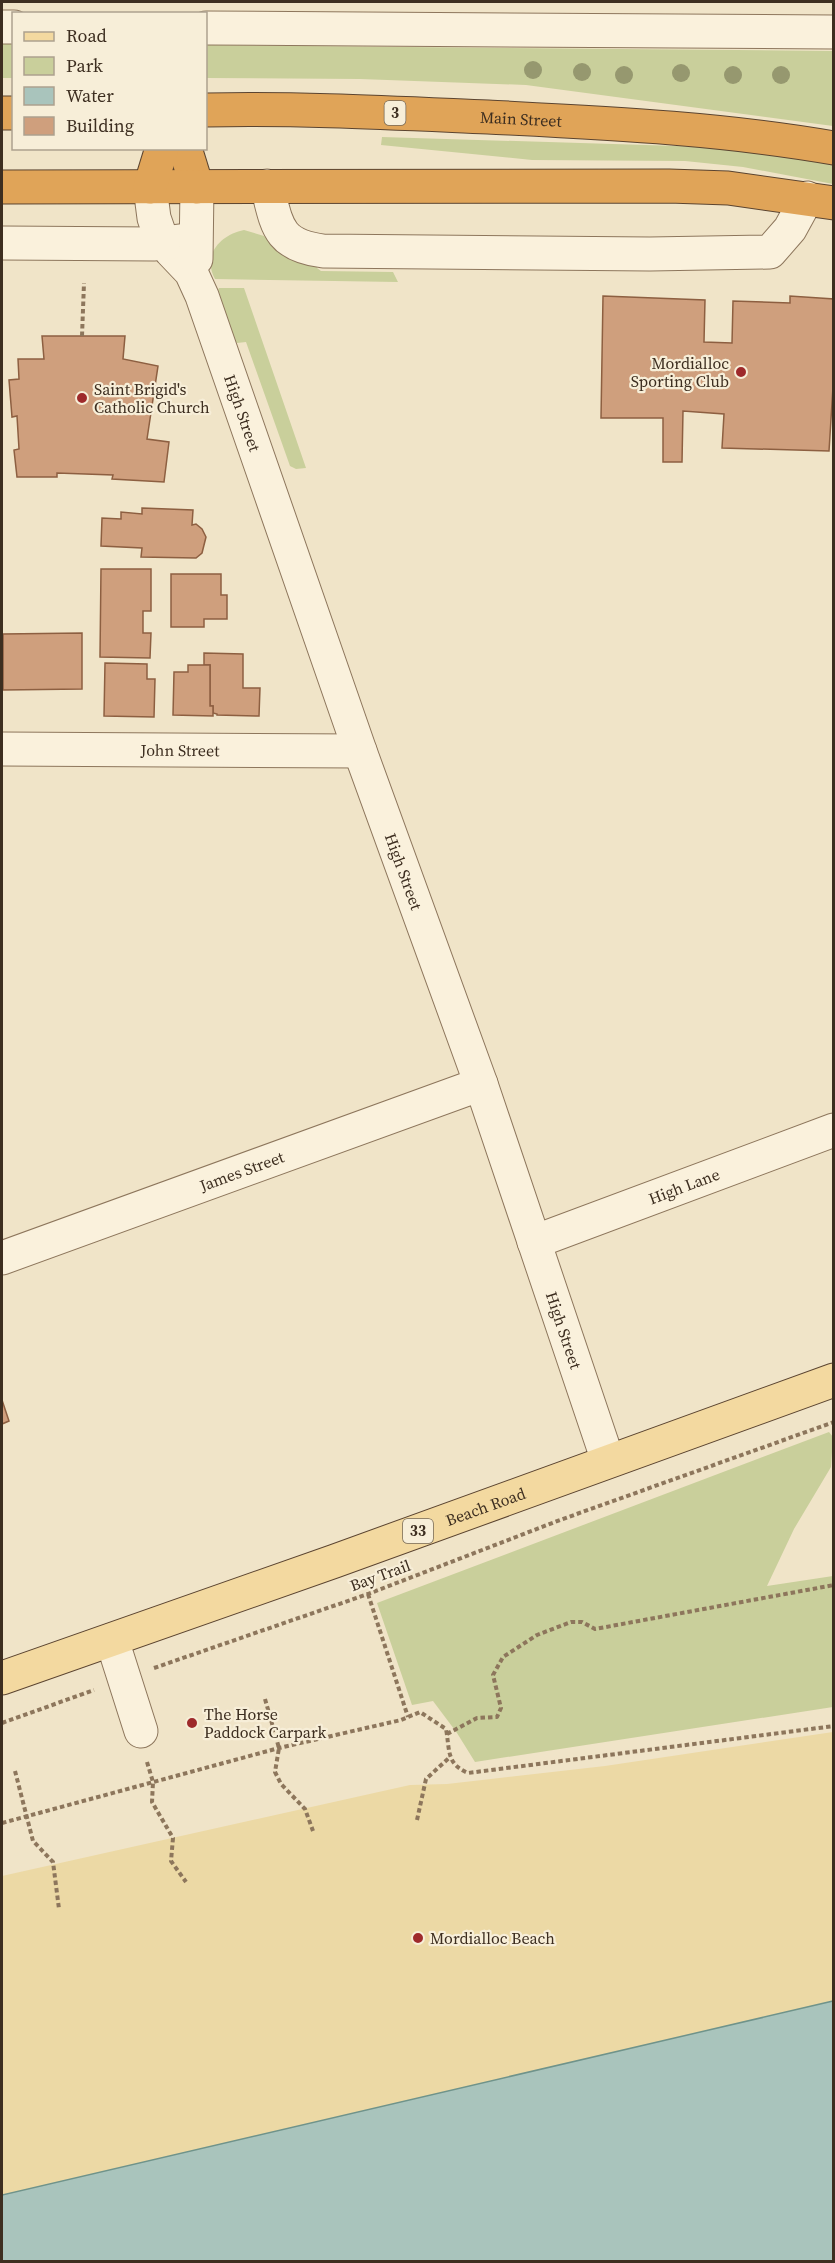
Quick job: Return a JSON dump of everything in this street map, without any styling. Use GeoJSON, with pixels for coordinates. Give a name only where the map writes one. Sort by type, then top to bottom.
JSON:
{"type":"FeatureCollection","features":[{"type":"Feature","properties":{"kind":"highway","name":"Main Street"},"geometry":{"type":"LineString","coordinates":[[207,110],[311,110],[584,122],[766,136],[834,148]]}},
{"type":"Feature","properties":{"kind":"highway"},"geometry":{"type":"LineString","coordinates":[[150,188],[161,150]]}},
{"type":"Feature","properties":{"kind":"highway"},"geometry":{"type":"LineString","coordinates":[[186,150],[197,187]]}},
{"type":"Feature","properties":{"kind":"highway"},"geometry":{"type":"LineString","coordinates":[[2,187],[679,187],[728,188],[820,200]]}},
{"type":"Feature","properties":{"kind":"main road","name":"Beach Road"},"geometry":{"type":"LineString","coordinates":[[2,1678],[834,1380]]}},
{"type":"Feature","properties":{"kind":"street"},"geometry":{"type":"LineString","coordinates":[[207,28],[834,32]]}},
{"type":"Feature","properties":{"kind":"street"},"geometry":{"type":"LineString","coordinates":[[267,186],[276,219],[283,234],[300,247],[322,251],[650,254],[770,252],[820,200]]}},
{"type":"Feature","properties":{"kind":"street"},"geometry":{"type":"LineString","coordinates":[[2,243],[180,241],[197,187]]}},
{"type":"Feature","properties":{"kind":"street","name":"High Street"},"geometry":{"type":"LineString","coordinates":[[150,188],[154,218],[180,241],[187,267],[197,282],[360,751],[481,1084],[608,1461]]}},
{"type":"Feature","properties":{"kind":"street","name":"John Street"},"geometry":{"type":"LineString","coordinates":[[2,749],[360,751]]}},
{"type":"Feature","properties":{"kind":"street","name":"James Street"},"geometry":{"type":"LineString","coordinates":[[2,1258],[481,1084]]}},
{"type":"Feature","properties":{"kind":"street","name":"High Lane"},"geometry":{"type":"LineString","coordinates":[[534,1242],[834,1130]]}},
{"type":"Feature","properties":{"kind":"street"},"geometry":{"type":"LineString","coordinates":[[112,1640],[142,1742]]}},
{"type":"Feature","properties":{"kind":"path"},"geometry":{"type":"LineString","coordinates":[[82,336],[84,283]]}},
{"type":"Feature","properties":{"kind":"path","name":"Bay Trail"},"geometry":{"type":"LineString","coordinates":[[2,1723],[368,1594],[560,1520],[834,1422]]}},
{"type":"Feature","properties":{"kind":"path"},"geometry":{"type":"LineString","coordinates":[[447,1734],[477,1718],[497,1717],[501,1708],[493,1676],[503,1657],[537,1635],[571,1622],[582,1622],[595,1629],[834,1585]]}},
{"type":"Feature","properties":{"kind":"path"},"geometry":{"type":"LineString","coordinates":[[368,1594],[408,1717]]}},
{"type":"Feature","properties":{"kind":"path"},"geometry":{"type":"LineString","coordinates":[[265,1699],[279,1748],[275,1772],[281,1784],[305,1809],[313,1831]]}},
{"type":"Feature","properties":{"kind":"path"},"geometry":{"type":"LineString","coordinates":[[2,1823],[420,1712],[446,1729],[450,1757],[457,1768],[468,1773],[834,1726]]}},
{"type":"Feature","properties":{"kind":"path"},"geometry":{"type":"LineString","coordinates":[[142,1742],[153,1782],[152,1802],[173,1838],[171,1861],[186,1882]]}},
{"type":"Feature","properties":{"kind":"path"},"geometry":{"type":"LineString","coordinates":[[417,1820],[426,1779],[450,1757]]}},
{"type":"Feature","properties":{"kind":"path"},"geometry":{"type":"LineString","coordinates":[[15,1771],[33,1841],[53,1862],[59,1908]]}},
{"type":"Feature","properties":{"kind":"green space"},"geometry":{"type":"Polygon","coordinates":[[[2,43],[12,43],[12,78],[2,78],[2,43]]]}},
{"type":"Feature","properties":{"kind":"green space"},"geometry":{"type":"Polygon","coordinates":[[[207,45],[833,51],[833,126],[526,85],[360,79],[207,78],[207,45]]]}},
{"type":"Feature","properties":{"kind":"green space"},"geometry":{"type":"Polygon","coordinates":[[[382,137],[710,147],[833,162],[833,184],[743,167],[685,161],[532,160],[381,145],[382,137]]]}},
{"type":"Feature","properties":{"kind":"green space"},"geometry":{"type":"Polygon","coordinates":[[[244,230],[264,236],[287,258],[315,260],[317,268],[321,271],[393,272],[398,282],[215,279],[211,262],[216,247],[228,236],[244,230]]]}},
{"type":"Feature","properties":{"kind":"green space"},"geometry":{"type":"Polygon","coordinates":[[[219,288],[244,288],[306,468],[296,469],[290,466],[246,342],[237,343],[235,341],[219,288]]]}},
{"type":"Feature","properties":{"kind":"green space"},"geometry":{"type":"Polygon","coordinates":[[[829,1432],[833,1437],[831,1467],[794,1529],[767,1586],[833,1576],[833,1707],[475,1762],[433,1701],[412,1705],[377,1603],[829,1432]]]}},
{"type":"Feature","properties":{"kind":"sand","name":"Mordialloc Beach"},"geometry":{"type":"Polygon","coordinates":[[[833,1732],[833,2001],[2,2195],[2,1876],[410,1785],[447,1784],[605,1766],[833,1732]]]}},
{"type":"Feature","properties":{"kind":"water"},"geometry":{"type":"Polygon","coordinates":[[[833,2001],[833,2261],[2,2261],[2,2195],[833,2001]]]}},
{"type":"Feature","properties":{"kind":"building"},"geometry":{"type":"Polygon","coordinates":[[[603,296],[705,300],[704,342],[732,343],[733,301],[790,303],[790,296],[834,299],[834,371],[829,451],[722,448],[724,414],[683,411],[682,462],[663,462],[663,418],[601,418],[603,296]]]}},
{"type":"Feature","properties":{"kind":"building","name":"Saint Brigid's Catholic Church"},"geometry":{"type":"Polygon","coordinates":[[[42,336],[125,336],[123,359],[158,366],[147,439],[169,442],[164,482],[112,479],[113,475],[57,473],[57,477],[17,477],[14,450],[19,449],[17,416],[12,417],[9,380],[19,379],[18,359],[44,359],[42,336]]]}},
{"type":"Feature","properties":{"kind":"building"},"geometry":{"type":"Polygon","coordinates":[[[142,508],[193,510],[192,525],[196,524],[202,529],[206,537],[202,553],[196,558],[141,557],[142,548],[101,546],[102,518],[121,519],[121,512],[142,514],[142,508]]]}},
{"type":"Feature","properties":{"kind":"building"},"geometry":{"type":"Polygon","coordinates":[[[101,569],[151,569],[151,611],[143,611],[143,633],[151,633],[150,658],[100,657],[101,569]]]}},
{"type":"Feature","properties":{"kind":"building"},"geometry":{"type":"Polygon","coordinates":[[[171,574],[221,574],[221,595],[227,595],[227,619],[204,619],[204,627],[171,627],[171,574]]]}},
{"type":"Feature","properties":{"kind":"building"},"geometry":{"type":"Polygon","coordinates":[[[82,633],[82,689],[3,690],[3,634],[82,633]]]}},
{"type":"Feature","properties":{"kind":"building"},"geometry":{"type":"Polygon","coordinates":[[[204,653],[243,654],[243,688],[260,688],[259,716],[213,713],[213,706],[210,706],[210,665],[204,665],[204,653]]]}},
{"type":"Feature","properties":{"kind":"building"},"geometry":{"type":"Polygon","coordinates":[[[105,663],[147,664],[147,679],[155,679],[154,717],[104,716],[105,663]]]}},
{"type":"Feature","properties":{"kind":"building"},"geometry":{"type":"Polygon","coordinates":[[[188,665],[210,665],[210,706],[213,706],[213,716],[173,715],[174,672],[188,672],[188,665]]]}},
{"type":"Feature","properties":{"kind":"building"},"geometry":{"type":"Polygon","coordinates":[[[2,1400],[9,1421],[2,1424],[2,1400]]]}},
{"type":"Feature","properties":{"kind":"place","name":"Mordialloc Sporting Club"},"geometry":{"type":"Point","coordinates":[741,372]}},
{"type":"Feature","properties":{"kind":"place","name":"Saint Brigid's Catholic Church"},"geometry":{"type":"Point","coordinates":[82,398]}},
{"type":"Feature","properties":{"kind":"place","name":"The Horse Paddock Carpark"},"geometry":{"type":"Point","coordinates":[192,1723]}},
{"type":"Feature","properties":{"kind":"place","name":"Mordialloc Beach"},"geometry":{"type":"Point","coordinates":[418,1938]}}]}
